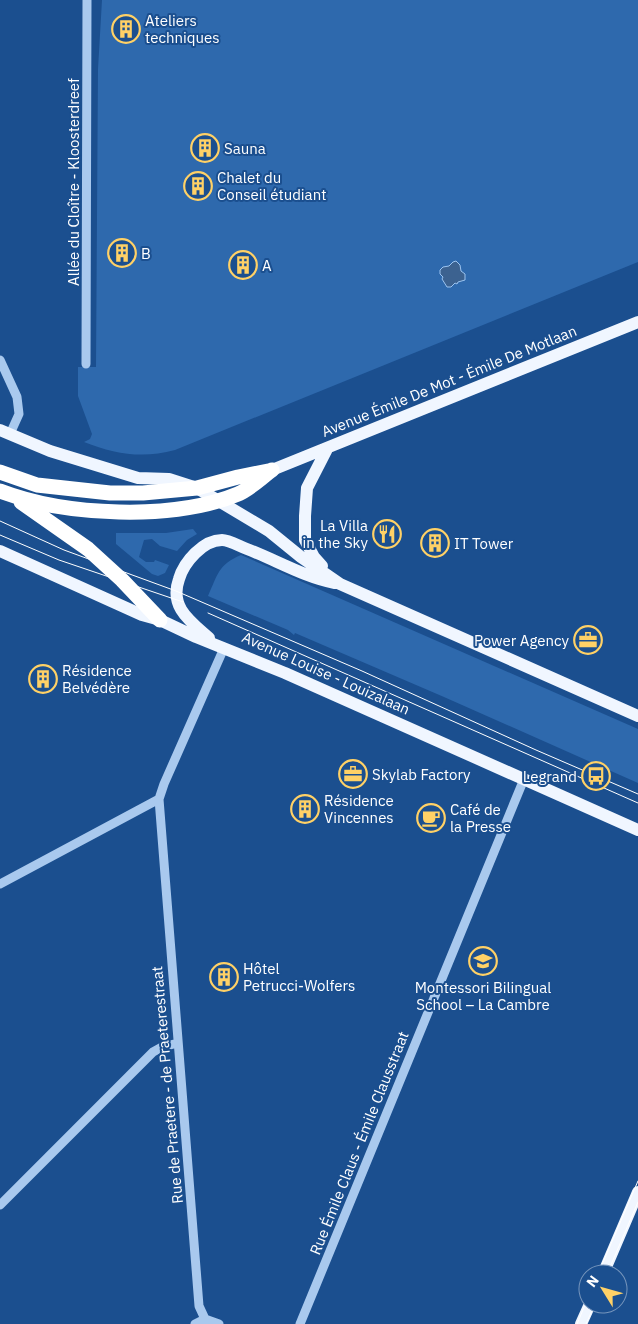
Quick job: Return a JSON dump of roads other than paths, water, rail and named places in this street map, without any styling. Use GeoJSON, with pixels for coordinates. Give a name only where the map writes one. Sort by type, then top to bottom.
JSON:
{"type":"FeatureCollection","features":[{"type":"Feature","properties":{"kind":"highway"},"geometry":{"type":"LineString","coordinates":[[0,472],[38,485],[110,493],[143,493],[197,488],[272,470]]}},
{"type":"Feature","properties":{"kind":"highway"},"geometry":{"type":"LineString","coordinates":[[5,493],[70,508],[111,511],[173,510],[211,504],[240,493],[272,470]]}},
{"type":"Feature","properties":{"kind":"highway"},"geometry":{"type":"LineString","coordinates":[[5,493],[88,549],[122,580],[160,620]]}},
{"type":"Feature","properties":{"kind":"main road","name":"Avenue Émile De Mot - Émile De Motlaan"},"geometry":{"type":"LineString","coordinates":[[272,470],[638,322]]}},
{"type":"Feature","properties":{"kind":"main road"},"geometry":{"type":"LineString","coordinates":[[5,432],[50,451],[138,478],[169,479],[197,488],[269,531],[301,557],[340,584],[638,716]]}},
{"type":"Feature","properties":{"kind":"main road"},"geometry":{"type":"LineString","coordinates":[[327,449],[307,488],[306,540],[314,557],[340,584]]}},
{"type":"Feature","properties":{"kind":"main road"},"geometry":{"type":"LineString","coordinates":[[219,645],[184,615],[177,599],[176,591],[182,570],[194,554],[211,541],[224,540],[315,579],[340,584]]}},
{"type":"Feature","properties":{"kind":"main road","name":"Avenue Louise - Louizalaan"},"geometry":{"type":"LineString","coordinates":[[0,551],[142,614],[219,645],[638,830]]}},
{"type":"Feature","properties":{"kind":"main road"},"geometry":{"type":"LineString","coordinates":[[607,1264],[638,1192]]}},
{"type":"Feature","properties":{"kind":"street","name":"Allée du Cloître - Kloosterdreef"},"geometry":{"type":"LineString","coordinates":[[86,364],[87,0]]}},
{"type":"Feature","properties":{"kind":"street"},"geometry":{"type":"LineString","coordinates":[[0,360],[17,397],[19,414],[5,432]]}},
{"type":"Feature","properties":{"kind":"street"},"geometry":{"type":"LineString","coordinates":[[0,884],[159,800],[219,645]]}},
{"type":"Feature","properties":{"kind":"street","name":"Rue Émile Claus - Émile Clausstraat"},"geometry":{"type":"LineString","coordinates":[[300,1324],[524,779]]}},
{"type":"Feature","properties":{"kind":"street","name":"Rue de Praetere - de Praeterestraat"},"geometry":{"type":"LineString","coordinates":[[159,800],[199,1306],[205,1319]]}},
{"type":"Feature","properties":{"kind":"street"},"geometry":{"type":"LineString","coordinates":[[0,1205],[153,1052],[162,1047],[178,1044]]}},
{"type":"Feature","properties":{"kind":"street"},"geometry":{"type":"LineString","coordinates":[[196,1324],[205,1319],[219,1324]]}},
{"type":"Feature","properties":{"kind":"tram line"},"geometry":{"type":"LineString","coordinates":[[0,521],[64,550],[176,591],[362,671],[638,794]]}},
{"type":"Feature","properties":{"kind":"tram line"},"geometry":{"type":"LineString","coordinates":[[0,535],[59,560],[183,602]]}},
{"type":"Feature","properties":{"kind":"tram line"},"geometry":{"type":"LineString","coordinates":[[208,613],[638,803]]}},
{"type":"Feature","properties":{"kind":"tram line"},"geometry":{"type":"LineString","coordinates":[[602,1264],[638,1181]]}},
{"type":"Feature","properties":{"kind":"tram line"},"geometry":{"type":"LineString","coordinates":[[611,1264],[638,1202]]}},
{"type":"Feature","properties":{"kind":"tram line"},"geometry":{"type":"LineString","coordinates":[[577,1324],[581,1314]]}},
{"type":"Feature","properties":{"kind":"tram line"},"geometry":{"type":"LineString","coordinates":[[586,1324],[590,1314]]}},
{"type":"Feature","properties":{"kind":"place","name":"Ateliers techniques"},"geometry":{"type":"Point","coordinates":[126,29]}},
{"type":"Feature","properties":{"kind":"place","name":"Sauna"},"geometry":{"type":"Point","coordinates":[205,148]}},
{"type":"Feature","properties":{"kind":"place","name":"Chalet du Conseil étudiant"},"geometry":{"type":"Point","coordinates":[198,186]}},
{"type":"Feature","properties":{"kind":"place","name":"B"},"geometry":{"type":"Point","coordinates":[122,253]}},
{"type":"Feature","properties":{"kind":"place","name":"A"},"geometry":{"type":"Point","coordinates":[243,265]}},
{"type":"Feature","properties":{"kind":"place","name":"La Villa in the Sky"},"geometry":{"type":"Point","coordinates":[387,534]}},
{"type":"Feature","properties":{"kind":"place","name":"IT Tower"},"geometry":{"type":"Point","coordinates":[435,543]}},
{"type":"Feature","properties":{"kind":"place","name":"Power Agency"},"geometry":{"type":"Point","coordinates":[588,640]}},
{"type":"Feature","properties":{"kind":"place","name":"Résidence Belvédère"},"geometry":{"type":"Point","coordinates":[43,679]}},
{"type":"Feature","properties":{"kind":"place","name":"Skylab Factory"},"geometry":{"type":"Point","coordinates":[353,774]}},
{"type":"Feature","properties":{"kind":"place","name":"Legrand"},"geometry":{"type":"Point","coordinates":[596,776]}},
{"type":"Feature","properties":{"kind":"place","name":"Résidence Vincennes"},"geometry":{"type":"Point","coordinates":[305,809]}},
{"type":"Feature","properties":{"kind":"place","name":"Café de la Presse"},"geometry":{"type":"Point","coordinates":[431,818]}},
{"type":"Feature","properties":{"kind":"place","name":"Montessori Bilingual School – La Cambre"},"geometry":{"type":"Point","coordinates":[483,961]}},
{"type":"Feature","properties":{"kind":"place","name":"Hôtel Petrucci-Wolfers"},"geometry":{"type":"Point","coordinates":[224,977]}}]}
